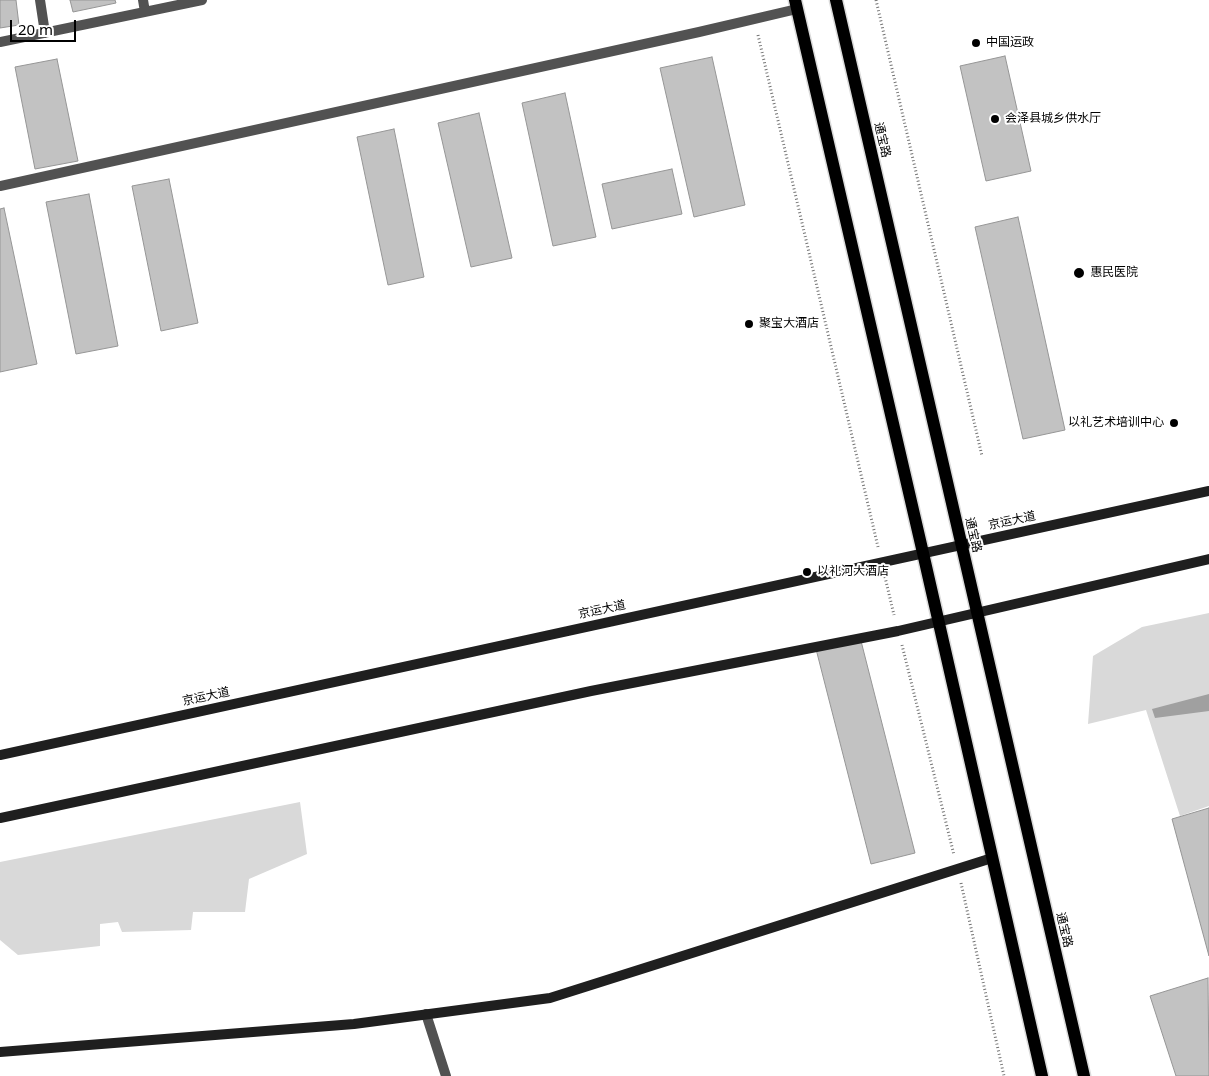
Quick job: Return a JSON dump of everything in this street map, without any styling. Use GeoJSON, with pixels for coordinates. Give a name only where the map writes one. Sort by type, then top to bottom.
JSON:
{"type":"FeatureCollection","features":[{"type":"Feature","properties":{"kind":"main road","name":"通宝路"},"geometry":{"type":"LineString","coordinates":[[836,0],[1084,1076]]}},
{"type":"Feature","properties":{"kind":"main road"},"geometry":{"type":"LineString","coordinates":[[796,4],[1042,1076]]}},
{"type":"Feature","properties":{"kind":"main road","name":"京运大道"},"geometry":{"type":"LineString","coordinates":[[0,755],[1209,490]]}},
{"type":"Feature","properties":{"kind":"main road"},"geometry":{"type":"LineString","coordinates":[[0,818],[582,693],[898,631],[1209,559]]}},
{"type":"Feature","properties":{"kind":"main road"},"geometry":{"type":"LineString","coordinates":[[0,1052],[354,1024],[550,998],[992,858]]}},
{"type":"Feature","properties":{"kind":"street"},"geometry":{"type":"LineString","coordinates":[[40,0],[46,33]]}},
{"type":"Feature","properties":{"kind":"street"},"geometry":{"type":"LineString","coordinates":[[143,0],[145,12]]}},
{"type":"Feature","properties":{"kind":"street"},"geometry":{"type":"LineString","coordinates":[[0,42],[202,0]]}},
{"type":"Feature","properties":{"kind":"street"},"geometry":{"type":"LineString","coordinates":[[0,186],[699,32],[754,18],[796,4]]}},
{"type":"Feature","properties":{"kind":"street"},"geometry":{"type":"LineString","coordinates":[[426,1014],[446,1076]]}},
{"type":"Feature","properties":{"kind":"path"},"geometry":{"type":"LineString","coordinates":[[876,0],[982,456]]}},
{"type":"Feature","properties":{"kind":"path"},"geometry":{"type":"LineString","coordinates":[[754,18],[898,631],[957,869],[1004,1076]]}},
{"type":"Feature","properties":{"kind":"shaded area"},"geometry":{"type":"Polygon","coordinates":[[[1209,613],[1209,806],[1180,816],[1146,710],[1088,724],[1093,656],[1142,627],[1209,613]]]}},
{"type":"Feature","properties":{"kind":"shaded area"},"geometry":{"type":"Polygon","coordinates":[[[1209,694],[1209,711],[1155,718],[1152,709],[1209,694]]]}},
{"type":"Feature","properties":{"kind":"shaded area"},"geometry":{"type":"Polygon","coordinates":[[[300,802],[307,854],[249,879],[245,912],[193,912],[191,930],[122,932],[118,922],[100,924],[100,946],[18,955],[0,940],[0,862],[300,802]]]}},
{"type":"Feature","properties":{"kind":"building"},"geometry":{"type":"Polygon","coordinates":[[[0,0],[16,0],[19,25],[0,28],[0,0]]]}},
{"type":"Feature","properties":{"kind":"building"},"geometry":{"type":"Polygon","coordinates":[[[70,0],[115,0],[116,3],[73,12],[70,0]]]}},
{"type":"Feature","properties":{"kind":"building","name":"会泽县城乡供水厅"},"geometry":{"type":"Polygon","coordinates":[[[1005,56],[1031,171],[986,181],[960,66],[1005,56]]]}},
{"type":"Feature","properties":{"kind":"building"},"geometry":{"type":"Polygon","coordinates":[[[712,57],[745,205],[694,217],[660,68],[712,57]]]}},
{"type":"Feature","properties":{"kind":"building"},"geometry":{"type":"Polygon","coordinates":[[[57,59],[78,161],[35,169],[15,67],[57,59]]]}},
{"type":"Feature","properties":{"kind":"building"},"geometry":{"type":"Polygon","coordinates":[[[565,93],[596,237],[553,246],[522,103],[565,93]]]}},
{"type":"Feature","properties":{"kind":"building"},"geometry":{"type":"Polygon","coordinates":[[[479,113],[512,258],[471,267],[438,123],[479,113]]]}},
{"type":"Feature","properties":{"kind":"building"},"geometry":{"type":"Polygon","coordinates":[[[394,129],[424,277],[388,285],[357,137],[394,129]]]}},
{"type":"Feature","properties":{"kind":"building"},"geometry":{"type":"Polygon","coordinates":[[[672,169],[682,214],[612,229],[602,184],[672,169]]]}},
{"type":"Feature","properties":{"kind":"building"},"geometry":{"type":"Polygon","coordinates":[[[169,179],[198,323],[161,331],[132,186],[169,179]]]}},
{"type":"Feature","properties":{"kind":"building"},"geometry":{"type":"Polygon","coordinates":[[[89,194],[118,346],[76,354],[46,202],[89,194]]]}},
{"type":"Feature","properties":{"kind":"building"},"geometry":{"type":"Polygon","coordinates":[[[4,208],[37,364],[0,372],[0,209],[4,208]]]}},
{"type":"Feature","properties":{"kind":"building"},"geometry":{"type":"Polygon","coordinates":[[[1018,217],[1065,430],[1023,439],[975,227],[1018,217]]]}},
{"type":"Feature","properties":{"kind":"building"},"geometry":{"type":"Polygon","coordinates":[[[860,637],[915,853],[871,864],[816,649],[860,637]]]}},
{"type":"Feature","properties":{"kind":"building"},"geometry":{"type":"Polygon","coordinates":[[[1209,808],[1209,956],[1172,819],[1209,808]]]}},
{"type":"Feature","properties":{"kind":"building"},"geometry":{"type":"Polygon","coordinates":[[[1208,978],[1209,1076],[1176,1076],[1150,996],[1208,978]]]}},
{"type":"Feature","properties":{"kind":"place","name":"中国运政"},"geometry":{"type":"Point","coordinates":[976,43]}},
{"type":"Feature","properties":{"kind":"place","name":"会泽县城乡供水厅"},"geometry":{"type":"Point","coordinates":[995,119]}},
{"type":"Feature","properties":{"kind":"place","name":"惠民医院"},"geometry":{"type":"Point","coordinates":[1079,273]}},
{"type":"Feature","properties":{"kind":"place","name":"聚宝大酒店"},"geometry":{"type":"Point","coordinates":[749,324]}},
{"type":"Feature","properties":{"kind":"place","name":"以礼艺术培训中心"},"geometry":{"type":"Point","coordinates":[1174,423]}},
{"type":"Feature","properties":{"kind":"place","name":"以礼河大酒店"},"geometry":{"type":"Point","coordinates":[807,572]}}]}
